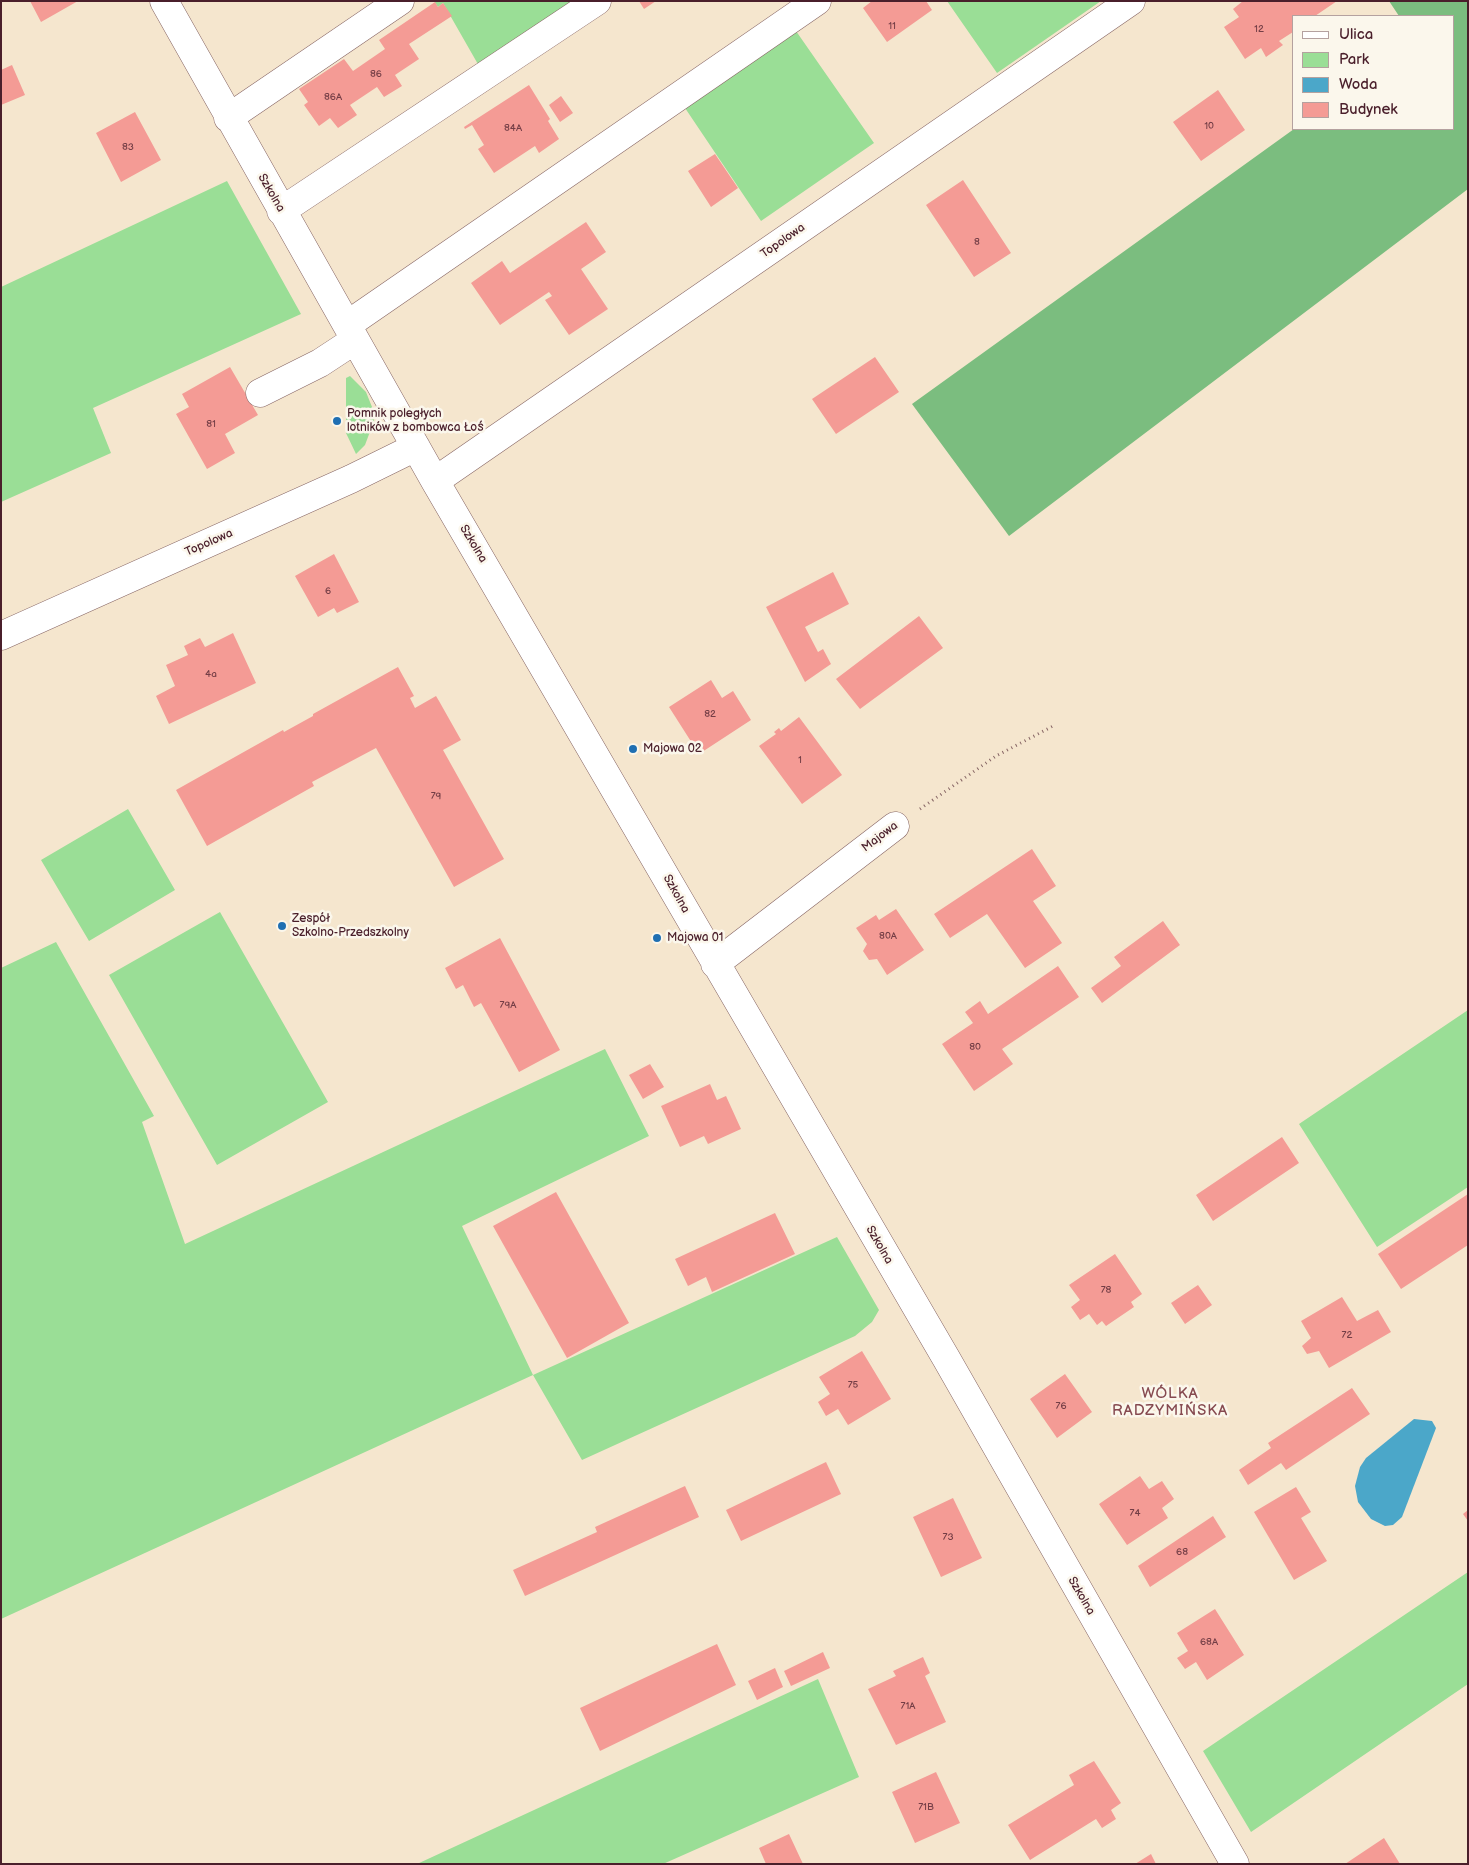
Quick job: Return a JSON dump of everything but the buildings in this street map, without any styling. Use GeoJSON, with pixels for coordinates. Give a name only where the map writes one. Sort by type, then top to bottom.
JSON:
{"type":"FeatureCollection","features":[{"type":"Feature","properties":{"kind":"street","name":"Szkolna"},"geometry":{"type":"LineString","coordinates":[[164,1],[228,118],[435,481],[950,1367],[1235,1864]]}},
{"type":"Feature","properties":{"kind":"street"},"geometry":{"type":"LineString","coordinates":[[228,118],[400,1]]}},
{"type":"Feature","properties":{"kind":"street"},"geometry":{"type":"LineString","coordinates":[[282,212],[596,1]]}},
{"type":"Feature","properties":{"kind":"street"},"geometry":{"type":"LineString","coordinates":[[260,393],[320,363],[351,333],[818,1]]}},
{"type":"Feature","properties":{"kind":"street","name":"Topolowa"},"geometry":{"type":"LineString","coordinates":[[435,481],[1131,1]]}},
{"type":"Feature","properties":{"kind":"street","name":"Topolowa"},"geometry":{"type":"LineString","coordinates":[[1,636],[352,479],[416,447]]}},
{"type":"Feature","properties":{"kind":"street","name":"Majowa"},"geometry":{"type":"LineString","coordinates":[[716,964],[895,826]]}},
{"type":"Feature","properties":{"kind":"path","name":"Majowa"},"geometry":{"type":"LineString","coordinates":[[895,826],[996,756],[1055,725]]}},
{"type":"Feature","properties":{"kind":"green space"},"geometry":{"type":"Polygon","coordinates":[[[434,1],[575,1],[479,66],[443,3],[438,7],[434,1]]]}},
{"type":"Feature","properties":{"kind":"green space"},"geometry":{"type":"Polygon","coordinates":[[[947,1],[1101,1],[997,73],[947,1]]]}},
{"type":"Feature","properties":{"kind":"green space"},"geometry":{"type":"Polygon","coordinates":[[[1389,1],[1468,1],[1468,189],[1009,536],[912,404],[1293,130],[1454,130],[1454,15],[1398,15],[1389,1]]]}},
{"type":"Feature","properties":{"kind":"green space"},"geometry":{"type":"Polygon","coordinates":[[[796,31],[874,143],[761,221],[685,108],[796,31]]]}},
{"type":"Feature","properties":{"kind":"green space"},"geometry":{"type":"Polygon","coordinates":[[[227,181],[301,314],[93,408],[111,453],[1,502],[1,287],[227,181]]]}},
{"type":"Feature","properties":{"kind":"green space"},"geometry":{"type":"Polygon","coordinates":[[[350,376],[366,392],[372,407],[374,421],[365,445],[356,454],[346,433],[346,378],[350,376]]]}},
{"type":"Feature","properties":{"kind":"green space"},"geometry":{"type":"Polygon","coordinates":[[[128,809],[175,890],[89,941],[41,860],[128,809]]]}},
{"type":"Feature","properties":{"kind":"green space"},"geometry":{"type":"Polygon","coordinates":[[[220,912],[328,1102],[217,1165],[109,975],[220,912]]]}},
{"type":"Feature","properties":{"kind":"green space"},"geometry":{"type":"Polygon","coordinates":[[[56,942],[154,1116],[142,1122],[185,1244],[605,1049],[649,1136],[462,1226],[533,1375],[1,1619],[1,968],[56,942]]]}},
{"type":"Feature","properties":{"kind":"green space"},"geometry":{"type":"Polygon","coordinates":[[[1468,1010],[1468,1187],[1377,1247],[1299,1124],[1468,1010]]]}},
{"type":"Feature","properties":{"kind":"green space"},"geometry":{"type":"Polygon","coordinates":[[[837,1237],[879,1310],[872,1322],[855,1336],[582,1460],[533,1375],[837,1237]]]}},
{"type":"Feature","properties":{"kind":"green space"},"geometry":{"type":"Polygon","coordinates":[[[1468,1572],[1468,1684],[1251,1832],[1203,1751],[1468,1572]]]}},
{"type":"Feature","properties":{"kind":"green space"},"geometry":{"type":"Polygon","coordinates":[[[818,1679],[859,1777],[663,1864],[417,1864],[818,1679]]]}},
{"type":"Feature","properties":{"kind":"water"},"geometry":{"type":"Polygon","coordinates":[[[1414,1419],[1432,1421],[1436,1428],[1402,1517],[1393,1525],[1385,1526],[1371,1519],[1358,1502],[1355,1486],[1360,1467],[1366,1458],[1414,1419]]]}},
{"type":"Feature","properties":{"kind":"place","name":"Pomnik poległych lotników z bombowca Łoś"},"geometry":{"type":"Point","coordinates":[337,421]}},
{"type":"Feature","properties":{"kind":"place","name":"Majowa 02"},"geometry":{"type":"Point","coordinates":[633,749]}},
{"type":"Feature","properties":{"kind":"place","name":"Zespół Szkolno-Przedszkolny"},"geometry":{"type":"Point","coordinates":[282,926]}},
{"type":"Feature","properties":{"kind":"place","name":"Majowa 01"},"geometry":{"type":"Point","coordinates":[657,938]}},
{"type":"Feature","properties":{"kind":"district","name":"WÓLKA RADZYMIŃSKA"},"geometry":{"type":"Point","coordinates":[1170,1402]}}]}
